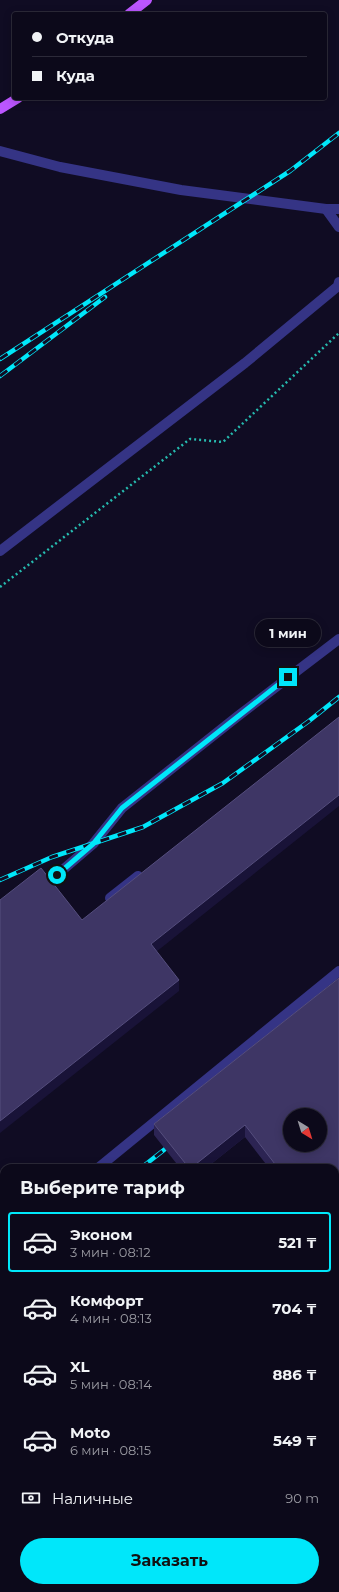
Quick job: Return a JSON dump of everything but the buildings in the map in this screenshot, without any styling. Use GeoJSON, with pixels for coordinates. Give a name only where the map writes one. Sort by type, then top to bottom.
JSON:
{"type":"FeatureCollection","features":[{"type":"Feature","properties":{"kind":"main road"},"geometry":{"type":"LineString","coordinates":[[132,12],[147,0]]}},
{"type":"Feature","properties":{"kind":"main road"},"geometry":{"type":"LineString","coordinates":[[0,109],[15,100]]}},
{"type":"Feature","properties":{"kind":"street"},"geometry":{"type":"LineString","coordinates":[[0,151],[60,167],[182,190],[326,209],[339,209]]}},
{"type":"Feature","properties":{"kind":"street"},"geometry":{"type":"LineString","coordinates":[[326,209],[339,227]]}},
{"type":"Feature","properties":{"kind":"street"},"geometry":{"type":"LineString","coordinates":[[0,551],[245,363],[338,286],[339,282]]}},
{"type":"Feature","properties":{"kind":"street"},"geometry":{"type":"LineString","coordinates":[[45,885],[93,844],[122,808],[238,716],[339,639]]}},
{"type":"Feature","properties":{"kind":"street"},"geometry":{"type":"LineString","coordinates":[[110,898],[147,869]]}},
{"type":"Feature","properties":{"kind":"street"},"geometry":{"type":"LineString","coordinates":[[103,1164],[339,971]]}},
{"type":"Feature","properties":{"kind":"path"},"geometry":{"type":"LineString","coordinates":[[0,586],[190,439],[223,442],[339,333]]}},
{"type":"Feature","properties":{"kind":"railway"},"geometry":{"type":"LineString","coordinates":[[0,359],[290,171],[339,133]]}},
{"type":"Feature","properties":{"kind":"railway"},"geometry":{"type":"LineString","coordinates":[[0,376],[105,297]]}},
{"type":"Feature","properties":{"kind":"railway"},"geometry":{"type":"LineString","coordinates":[[0,880],[52,857],[143,827],[223,783],[309,721],[339,697]]}},
{"type":"Feature","properties":{"kind":"railway"},"geometry":{"type":"LineString","coordinates":[[146,1164],[174,1142]]}},
{"type":"Feature","properties":{"kind":"route"},"geometry":{"type":"LineString","coordinates":[[57,875],[93,844],[122,808],[288,677]]}}]}
